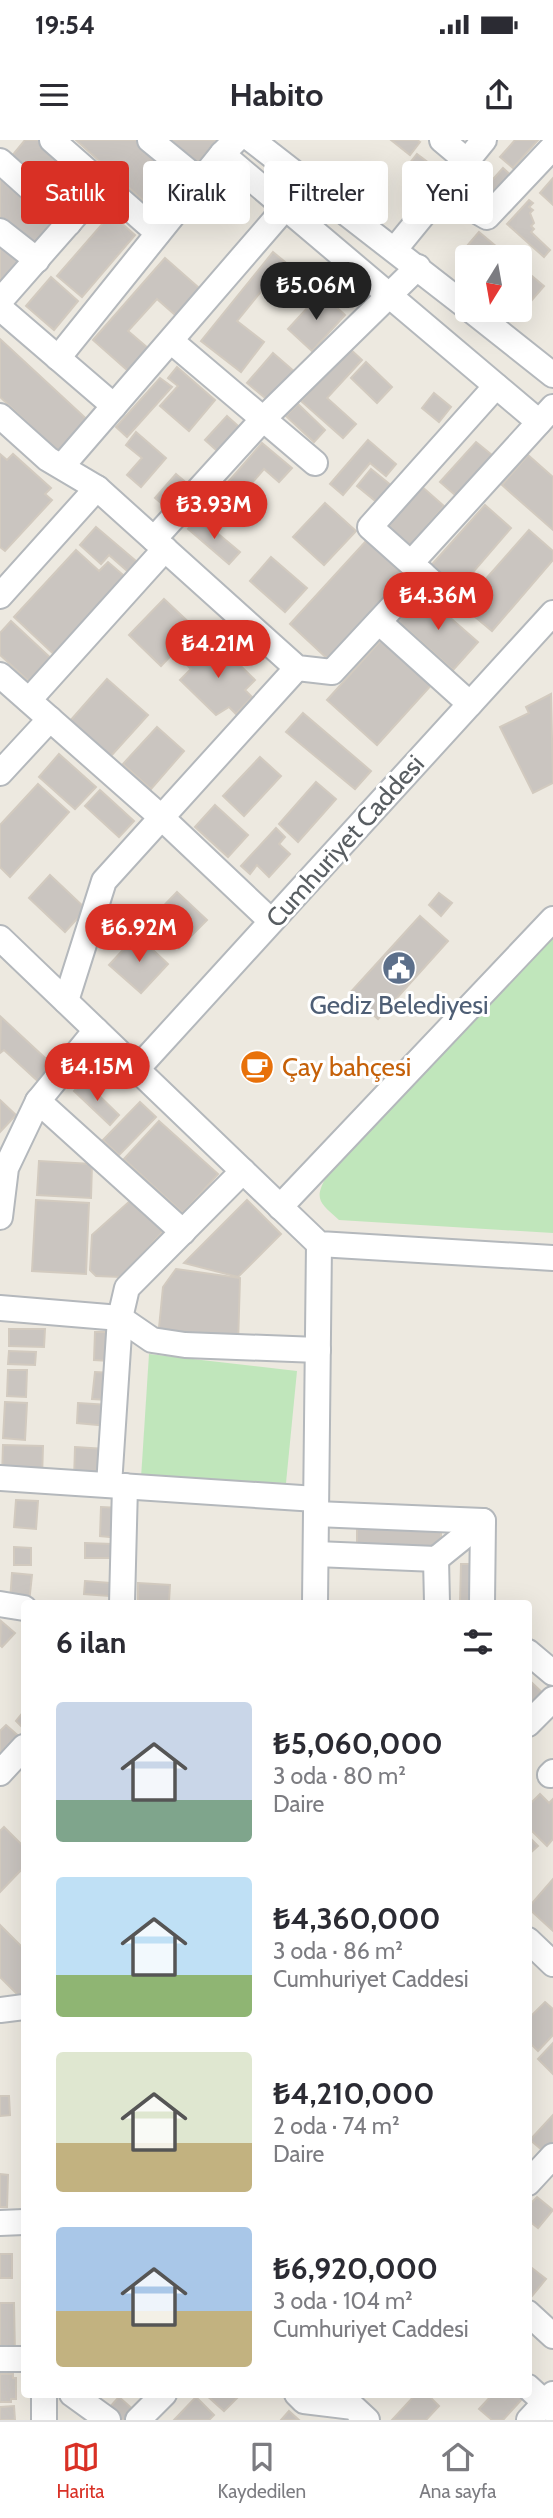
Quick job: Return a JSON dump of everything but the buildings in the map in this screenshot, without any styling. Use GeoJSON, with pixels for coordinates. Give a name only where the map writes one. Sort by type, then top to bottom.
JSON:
{"type":"FeatureCollection","features":[{"type":"Feature","properties":{"kind":"street"},"geometry":{"type":"LineString","coordinates":[[0,152],[11,140]]}},
{"type":"Feature","properties":{"kind":"street"},"geometry":{"type":"LineString","coordinates":[[52,140],[75,161]]}},
{"type":"Feature","properties":{"kind":"street"},"geometry":{"type":"LineString","coordinates":[[150,140],[176,161]]}},
{"type":"Feature","properties":{"kind":"street"},"geometry":{"type":"LineString","coordinates":[[252,140],[455,297]]}},
{"type":"Feature","properties":{"kind":"street"},"geometry":{"type":"LineString","coordinates":[[442,140],[467,161],[484,140]]}},
{"type":"Feature","properties":{"kind":"street"},"geometry":{"type":"LineString","coordinates":[[217,161],[229,147],[264,185]]}},
{"type":"Feature","properties":{"kind":"street"},"geometry":{"type":"LineString","coordinates":[[493,211],[553,147]]}},
{"type":"Feature","properties":{"kind":"street"},"geometry":{"type":"LineString","coordinates":[[0,161],[21,180]]}},
{"type":"Feature","properties":{"kind":"street"},"geometry":{"type":"LineString","coordinates":[[129,208],[158,233]]}},
{"type":"Feature","properties":{"kind":"street"},"geometry":{"type":"LineString","coordinates":[[0,302],[68,224]]}},
{"type":"Feature","properties":{"kind":"street"},"geometry":{"type":"LineString","coordinates":[[58,358],[165,224]]}},
{"type":"Feature","properties":{"kind":"street"},"geometry":{"type":"LineString","coordinates":[[62,466],[271,224]]}},
{"type":"Feature","properties":{"kind":"street"},"geometry":{"type":"LineString","coordinates":[[0,416],[48,460],[97,488],[297,668],[332,672],[379,622],[417,569],[546,415],[496,386],[304,224]]}},
{"type":"Feature","properties":{"kind":"street"},"geometry":{"type":"LineString","coordinates":[[395,249],[415,224]]}},
{"type":"Feature","properties":{"kind":"street"},"geometry":{"type":"LineString","coordinates":[[0,231],[37,260]]}},
{"type":"Feature","properties":{"kind":"street"},"geometry":{"type":"LineString","coordinates":[[29,700],[262,419],[418,267]]}},
{"type":"Feature","properties":{"kind":"street"},"geometry":{"type":"LineString","coordinates":[[0,309],[114,406]]}},
{"type":"Feature","properties":{"kind":"street"},"geometry":{"type":"LineString","coordinates":[[487,322],[553,375]]}},
{"type":"Feature","properties":{"kind":"street"},"geometry":{"type":"LineString","coordinates":[[171,341],[315,463]]}},
{"type":"Feature","properties":{"kind":"street"},"geometry":{"type":"LineString","coordinates":[[453,601],[370,527],[496,386]]}},
{"type":"Feature","properties":{"kind":"street"},"geometry":{"type":"LineString","coordinates":[[0,596],[97,488]]}},
{"type":"Feature","properties":{"kind":"street","name":"Cumhuriyet Caddesi"},"geometry":{"type":"LineString","coordinates":[[136,1069],[553,613]]}},
{"type":"Feature","properties":{"kind":"street"},"geometry":{"type":"LineString","coordinates":[[379,622],[470,704]]}},
{"type":"Feature","properties":{"kind":"street"},"geometry":{"type":"LineString","coordinates":[[66,1001],[104,881],[297,668]]}},
{"type":"Feature","properties":{"kind":"street"},"geometry":{"type":"LineString","coordinates":[[0,675],[161,817],[271,921]]}},
{"type":"Feature","properties":{"kind":"street"},"geometry":{"type":"LineString","coordinates":[[0,773],[50,719]]}},
{"type":"Feature","properties":{"kind":"street"},"geometry":{"type":"LineString","coordinates":[[280,1207],[553,919]]}},
{"type":"Feature","properties":{"kind":"street"},"geometry":{"type":"LineString","coordinates":[[0,938],[319,1244],[553,1258]]}},
{"type":"Feature","properties":{"kind":"street"},"geometry":{"type":"LineString","coordinates":[[0,1217],[6,1168],[38,1101],[96,1030]]}},
{"type":"Feature","properties":{"kind":"street"},"geometry":{"type":"LineString","coordinates":[[38,1101],[183,1232]]}},
{"type":"Feature","properties":{"kind":"street"},"geometry":{"type":"LineString","coordinates":[[122,1600],[117,1486],[120,1318],[127,1288],[243,1171]]}},
{"type":"Feature","properties":{"kind":"street"},"geometry":{"type":"LineString","coordinates":[[315,1600],[319,1244]]}},
{"type":"Feature","properties":{"kind":"street"},"geometry":{"type":"LineString","coordinates":[[0,1308],[120,1318],[152,1340],[186,1345],[318,1350]]}},
{"type":"Feature","properties":{"kind":"street"},"geometry":{"type":"LineString","coordinates":[[0,1478],[117,1486],[483,1521]]}},
{"type":"Feature","properties":{"kind":"street"},"geometry":{"type":"LineString","coordinates":[[316,1554],[436,1559],[483,1521]]}},
{"type":"Feature","properties":{"kind":"street"},"geometry":{"type":"LineString","coordinates":[[482,1600],[483,1521]]}},
{"type":"Feature","properties":{"kind":"street"},"geometry":{"type":"LineString","coordinates":[[436,1559],[437,1600]]}},
{"type":"Feature","properties":{"kind":"street"},"geometry":{"type":"LineString","coordinates":[[0,1605],[21,1608]]}},
{"type":"Feature","properties":{"kind":"street"},"geometry":{"type":"LineString","coordinates":[[532,1655],[553,1673]]}},
{"type":"Feature","properties":{"kind":"street"},"geometry":{"type":"LineString","coordinates":[[532,1720],[553,1699]]}},
{"type":"Feature","properties":{"kind":"street"},"geometry":{"type":"LineString","coordinates":[[0,1773],[21,1750]]}},
{"type":"Feature","properties":{"kind":"street"},"geometry":{"type":"LineString","coordinates":[[532,1943],[551,1958]]}},
{"type":"Feature","properties":{"kind":"street"},"geometry":{"type":"LineString","coordinates":[[0,2010],[21,2007]]}},
{"type":"Feature","properties":{"kind":"street"},"geometry":{"type":"LineString","coordinates":[[532,2179],[553,2156]]}},
{"type":"Feature","properties":{"kind":"street"},"geometry":{"type":"LineString","coordinates":[[0,2222],[21,2222]]}},
{"type":"Feature","properties":{"kind":"street"},"geometry":{"type":"LineString","coordinates":[[532,2317],[553,2336]]}},
{"type":"Feature","properties":{"kind":"street"},"geometry":{"type":"LineString","coordinates":[[0,2359],[21,2359]]}},
{"type":"Feature","properties":{"kind":"street"},"geometry":{"type":"LineString","coordinates":[[44,2398],[44,2420]]}},
{"type":"Feature","properties":{"kind":"street"},"geometry":{"type":"LineString","coordinates":[[78,2398],[108,2420]]}},
{"type":"Feature","properties":{"kind":"street"},"geometry":{"type":"LineString","coordinates":[[301,2398],[324,2406],[353,2407],[367,2420]]}},
{"type":"Feature","properties":{"kind":"green space"},"geometry":{"type":"Polygon","coordinates":[[[553,936],[553,1233],[339,1220],[320,1200],[321,1189],[328,1174],[553,936]]]}},
{"type":"Feature","properties":{"kind":"green space"},"geometry":{"type":"Polygon","coordinates":[[[149,1354],[297,1371],[286,1483],[141,1478],[149,1354]]]}},
{"type":"Feature","properties":{"kind":"place","name":"Gediz Belediyesi"},"geometry":{"type":"Point","coordinates":[399,968]}},
{"type":"Feature","properties":{"kind":"place","name":"Çay bahçesi"},"geometry":{"type":"Point","coordinates":[257,1067]}}]}
